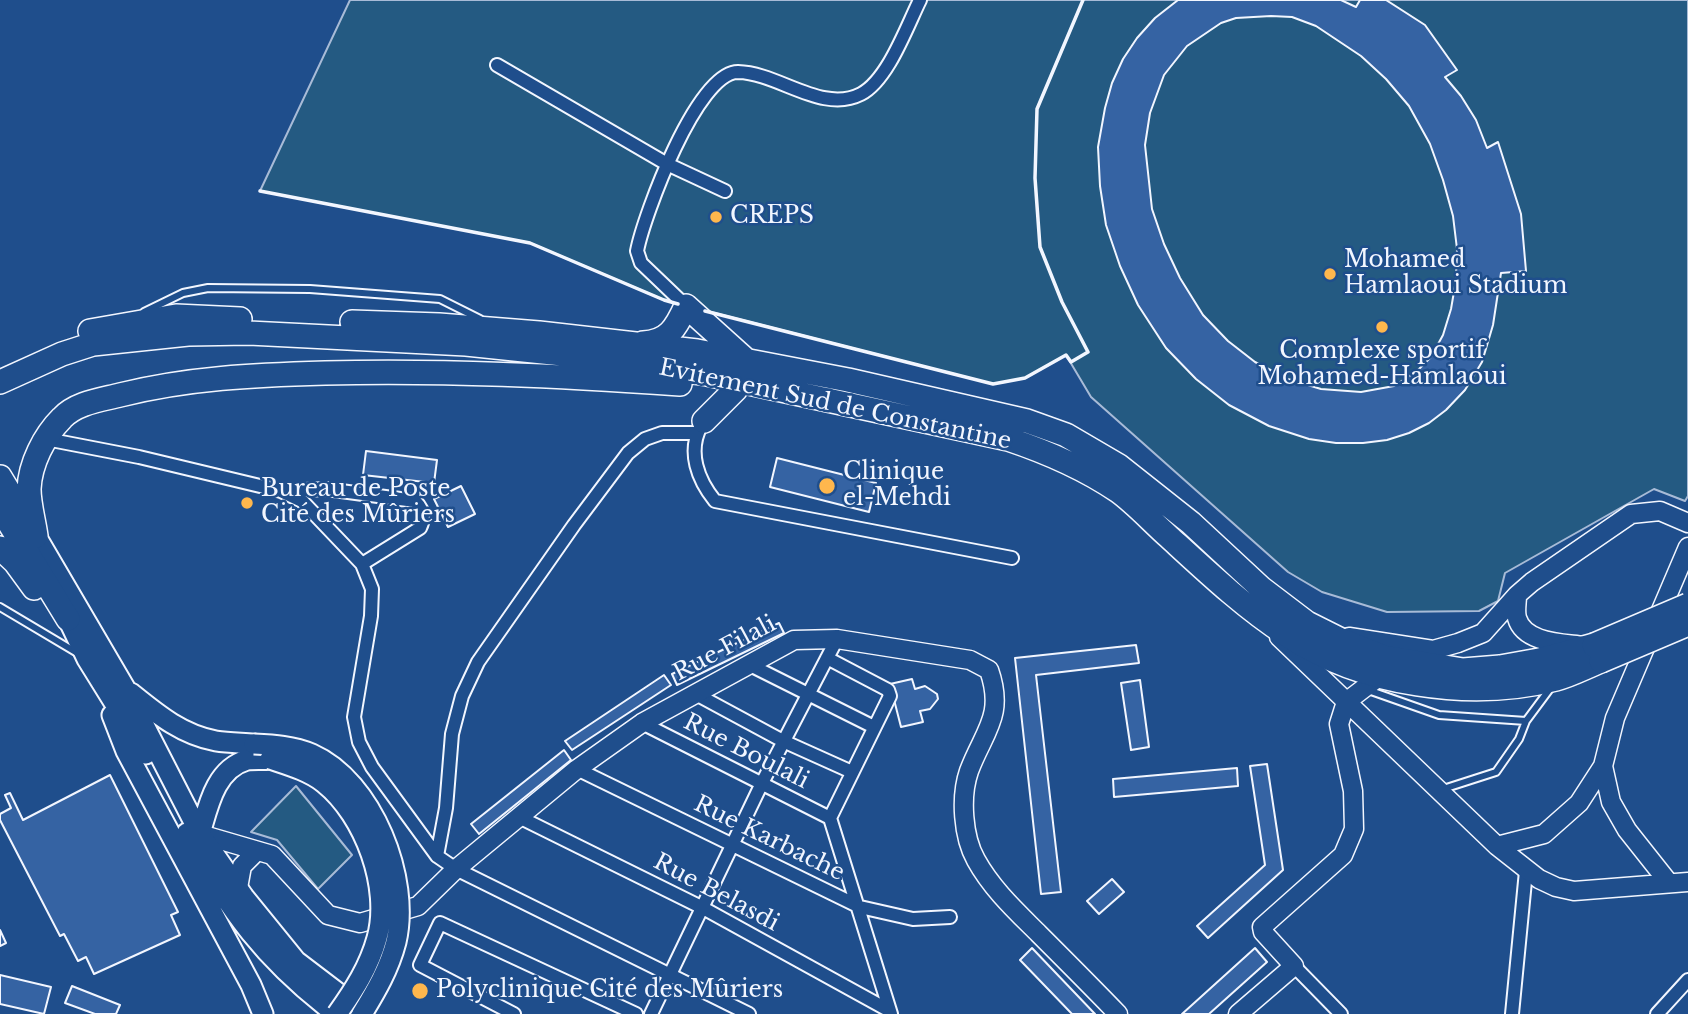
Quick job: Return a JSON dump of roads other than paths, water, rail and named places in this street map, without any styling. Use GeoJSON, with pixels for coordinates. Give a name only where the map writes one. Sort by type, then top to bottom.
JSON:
{"type":"FeatureCollection","features":[{"type":"Feature","properties":{"kind":"highway"},"geometry":{"type":"LineString","coordinates":[[622,344],[651,343],[665,338],[676,327],[686,306],[747,360]]}},
{"type":"Feature","properties":{"kind":"highway","name":"Evitement Sud de Constantine"},"geometry":{"type":"LineString","coordinates":[[0,367],[84,332],[176,316],[439,325],[697,351],[961,404],[1027,421],[1066,435],[1119,466],[1151,489],[1261,588],[1307,622],[1332,636],[1384,656],[1463,670],[1500,667],[1594,651]]}},
{"type":"Feature","properties":{"kind":"highway","name":"Evitement Sud de Constantine"},"geometry":{"type":"LineString","coordinates":[[0,382],[62,354],[93,344],[188,334],[248,333],[466,344],[572,355],[707,374],[1008,439],[1082,468],[1120,493],[1233,594],[1287,636],[1371,682],[1466,690],[1503,688],[1558,678],[1594,651]]}},
{"type":"Feature","properties":{"kind":"highway"},"geometry":{"type":"LineString","coordinates":[[36,536],[29,490],[34,462],[46,439],[63,416],[86,403],[158,385],[210,378],[449,372],[514,373],[787,393]]}},
{"type":"Feature","properties":{"kind":"highway"},"geometry":{"type":"LineString","coordinates":[[699,386],[709,398],[700,427]]}},
{"type":"Feature","properties":{"kind":"highway"},"geometry":{"type":"LineString","coordinates":[[700,427],[736,389]]}},
{"type":"Feature","properties":{"kind":"highway"},"geometry":{"type":"LineString","coordinates":[[0,477],[36,536]]}},
{"type":"Feature","properties":{"kind":"highway"},"geometry":{"type":"LineString","coordinates":[[0,508],[68,620]]}},
{"type":"Feature","properties":{"kind":"highway"},"geometry":{"type":"LineString","coordinates":[[0,548],[15,562],[43,599],[68,620]]}},
{"type":"Feature","properties":{"kind":"highway"},"geometry":{"type":"LineString","coordinates":[[1594,651],[1688,605]]}},
{"type":"Feature","properties":{"kind":"highway"},"geometry":{"type":"LineString","coordinates":[[1594,651],[1688,624]]}},
{"type":"Feature","properties":{"kind":"main road"},"geometry":{"type":"LineString","coordinates":[[36,536],[125,688],[200,834],[238,888],[296,961],[363,1014],[383,979],[396,940],[400,906],[388,846],[376,820],[351,786],[313,754],[283,745],[217,742],[194,736],[169,723],[125,688]]}},
{"type":"Feature","properties":{"kind":"main road"},"geometry":{"type":"LineString","coordinates":[[68,620],[105,690],[126,751],[251,985],[263,1014]]}},
{"type":"Feature","properties":{"kind":"main road"},"geometry":{"type":"LineString","coordinates":[[91,667],[146,754],[206,869],[240,921],[270,958],[337,1014],[368,966],[378,936],[381,898],[374,862],[362,833],[344,806],[324,783],[296,768],[270,759],[247,761],[231,770],[215,787],[200,834]]}},
{"type":"Feature","properties":{"kind":"street"},"geometry":{"type":"LineString","coordinates":[[686,306],[641,263],[637,251],[667,164],[699,104],[726,74],[735,72],[760,76],[815,95],[843,100],[863,93],[877,80],[890,60],[920,0]]}},
{"type":"Feature","properties":{"kind":"street"},"geometry":{"type":"LineString","coordinates":[[497,65],[667,164],[725,191]]}},
{"type":"Feature","properties":{"kind":"street"},"geometry":{"type":"LineString","coordinates":[[437,856],[446,808],[452,734],[462,696],[478,662],[574,525],[628,453],[645,439],[662,433],[700,427],[695,462],[701,484],[715,501],[1012,558]]}},
{"type":"Feature","properties":{"kind":"street"},"geometry":{"type":"LineString","coordinates":[[46,439],[139,457],[281,491],[302,501],[362,564],[372,589],[371,616],[354,717],[359,742],[372,767],[437,856],[456,869],[749,1014]]}},
{"type":"Feature","properties":{"kind":"street"},"geometry":{"type":"LineString","coordinates":[[281,491],[326,489],[415,501],[423,514],[420,528],[362,564]]}},
{"type":"Feature","properties":{"kind":"street"},"geometry":{"type":"LineString","coordinates":[[1332,636],[1433,650],[1458,643],[1483,633],[1517,595],[1631,514],[1660,512],[1688,523]]}},
{"type":"Feature","properties":{"kind":"street"},"geometry":{"type":"LineString","coordinates":[[1497,846],[1544,834],[1579,803],[1604,766],[1615,718],[1688,547]]}},
{"type":"Feature","properties":{"kind":"street"},"geometry":{"type":"LineString","coordinates":[[1233,594],[1526,871],[1556,887],[1574,891],[1688,882]]}},
{"type":"Feature","properties":{"kind":"street"},"geometry":{"type":"LineString","coordinates":[[1517,595],[1518,619],[1526,631],[1545,640],[1594,651]]}},
{"type":"Feature","properties":{"kind":"street"},"geometry":{"type":"LineString","coordinates":[[651,1014],[762,783],[837,639]]}},
{"type":"Feature","properties":{"kind":"street","name":"Rue Filali"},"geometry":{"type":"LineString","coordinates":[[200,834],[272,855],[328,915],[360,923],[418,906],[456,869],[577,769],[642,723],[794,640],[837,639],[970,660],[989,670],[995,688],[995,712],[968,773],[964,799],[968,834],[975,858],[996,889],[1118,1014]]}},
{"type":"Feature","properties":{"kind":"street"},"geometry":{"type":"LineString","coordinates":[[827,659],[888,690],[890,696],[830,818],[891,1013]]}},
{"type":"Feature","properties":{"kind":"street"},"geometry":{"type":"LineString","coordinates":[[748,664],[874,727]]}},
{"type":"Feature","properties":{"kind":"street"},"geometry":{"type":"LineString","coordinates":[[1342,1014],[1294,966],[1263,932],[1262,927],[1343,856],[1354,829],[1353,791],[1339,724],[1346,702],[1371,682]]}},
{"type":"Feature","properties":{"kind":"street"},"geometry":{"type":"LineString","coordinates":[[694,693],[783,741],[852,772]]}},
{"type":"Feature","properties":{"kind":"street","name":"Rue Boulali"},"geometry":{"type":"LineString","coordinates":[[642,723],[830,818]]}},
{"type":"Feature","properties":{"kind":"street"},"geometry":{"type":"LineString","coordinates":[[1604,766],[1611,802],[1627,830],[1669,883]]}},
{"type":"Feature","properties":{"kind":"street","name":"Rue Karbache"},"geometry":{"type":"LineString","coordinates":[[577,769],[860,907],[913,919],[950,917]]}},
{"type":"Feature","properties":{"kind":"street","name":"Rue Belasdi"},"geometry":{"type":"LineString","coordinates":[[519,817],[703,908],[891,1013]]}},
{"type":"Feature","properties":{"kind":"street"},"geometry":{"type":"LineString","coordinates":[[238,888],[242,866],[257,851]]}},
{"type":"Feature","properties":{"kind":"street"},"geometry":{"type":"LineString","coordinates":[[1512,1014],[1526,871]]}},
{"type":"Feature","properties":{"kind":"street"},"geometry":{"type":"LineString","coordinates":[[513,1014],[420,965],[440,923],[636,1014]]}},
{"type":"Feature","properties":{"kind":"street"},"geometry":{"type":"LineString","coordinates":[[1238,1014],[1294,966]]}},
{"type":"Feature","properties":{"kind":"street"},"geometry":{"type":"LineString","coordinates":[[1657,1014],[1688,980]]}},
{"type":"Feature","properties":{"kind":"lane"},"geometry":{"type":"LineString","coordinates":[[116,325],[183,293],[208,288],[310,289],[440,299],[500,330]]}},
{"type":"Feature","properties":{"kind":"lane"},"geometry":{"type":"LineString","coordinates":[[0,607],[91,667]]}},
{"type":"Feature","properties":{"kind":"lane"},"geometry":{"type":"LineString","coordinates":[[1438,790],[1496,772],[1519,739],[1526,721],[1558,678]]}},
{"type":"Feature","properties":{"kind":"lane"},"geometry":{"type":"LineString","coordinates":[[1371,682],[1439,715],[1526,721]]}},
{"type":"Feature","properties":{"kind":"place","name":"CREPS"},"geometry":{"type":"Point","coordinates":[716,217]}},
{"type":"Feature","properties":{"kind":"place","name":"Mohamed Hamlaoui Stadium"},"geometry":{"type":"Point","coordinates":[1330,274]}},
{"type":"Feature","properties":{"kind":"place","name":"Complexe sportif Mohamed-Hamlaoui"},"geometry":{"type":"Point","coordinates":[1382,327]}},
{"type":"Feature","properties":{"kind":"place","name":"Clinique el-Mehdi"},"geometry":{"type":"Point","coordinates":[827,486]}},
{"type":"Feature","properties":{"kind":"place","name":"Bureau de Poste Cité des Mûriers"},"geometry":{"type":"Point","coordinates":[247,503]}},
{"type":"Feature","properties":{"kind":"place","name":"Polyclinique Cité des Mûriers"},"geometry":{"type":"Point","coordinates":[420,991]}}]}
